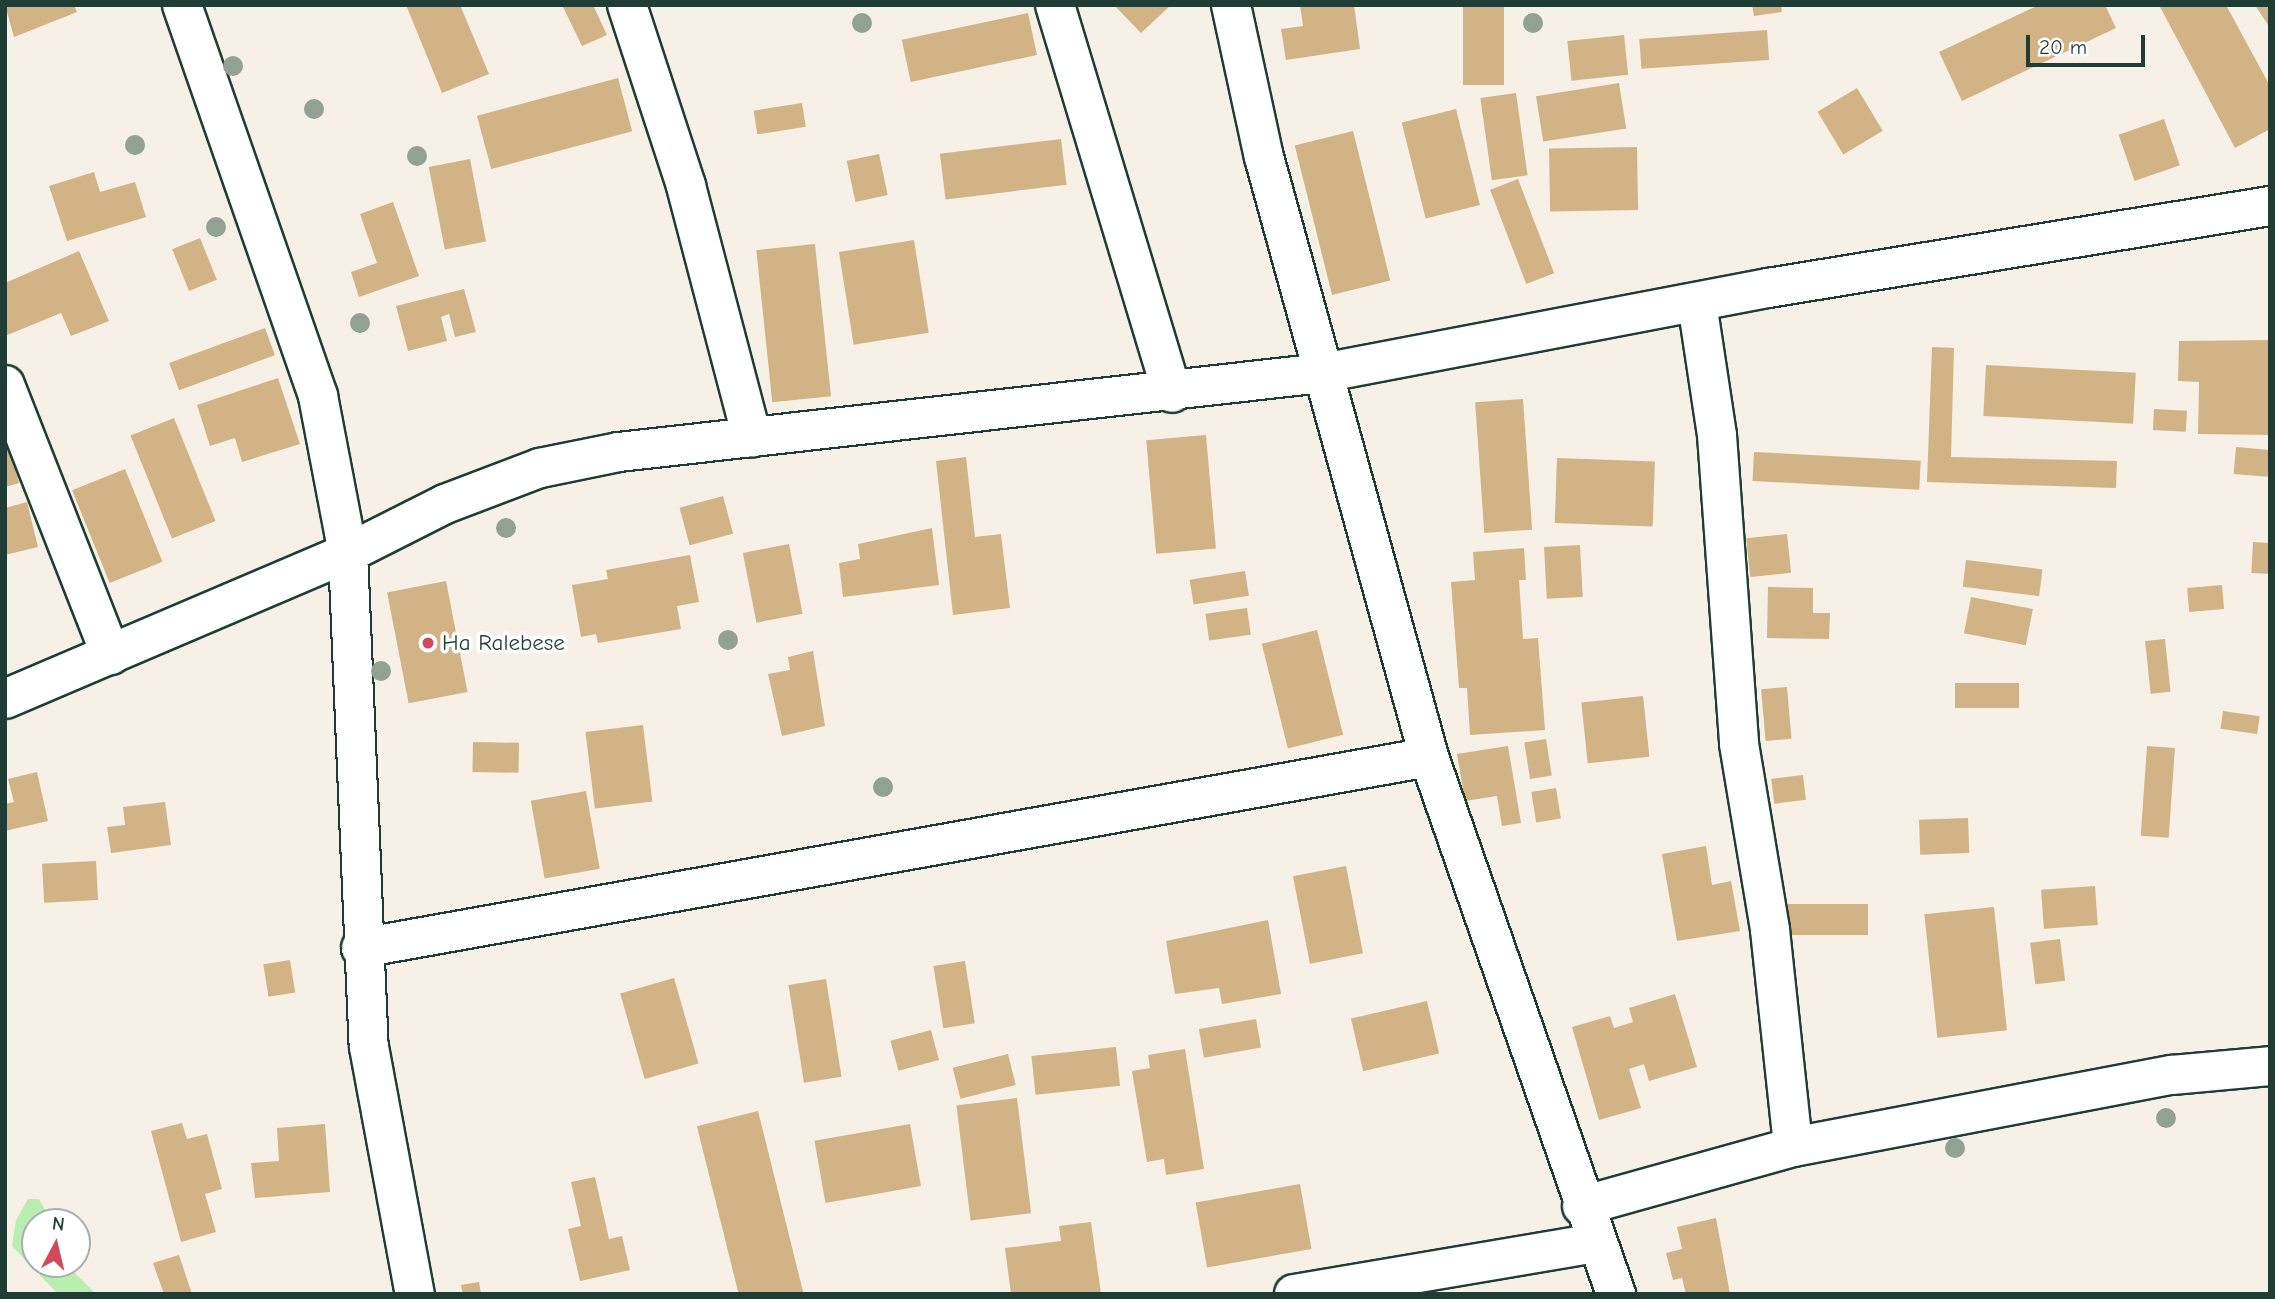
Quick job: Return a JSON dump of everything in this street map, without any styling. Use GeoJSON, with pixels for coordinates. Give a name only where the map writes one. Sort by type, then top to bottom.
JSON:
{"type":"FeatureCollection","features":[{"type":"Feature","properties":{"kind":"street"},"geometry":{"type":"LineString","coordinates":[[182,5],[318,396],[348,553],[361,948],[385,1156],[415,1294]]}},
{"type":"Feature","properties":{"kind":"street"},"geometry":{"type":"LineString","coordinates":[[627,5],[686,186],[752,437]]}},
{"type":"Feature","properties":{"kind":"street"},"geometry":{"type":"LineString","coordinates":[[1055,5],[1172,393]]}},
{"type":"Feature","properties":{"kind":"street"},"geometry":{"type":"LineString","coordinates":[[1231,5],[1264,158],[1429,757],[1582,1206],[1616,1294]]}},
{"type":"Feature","properties":{"kind":"street"},"geometry":{"type":"LineString","coordinates":[[5,699],[348,553],[445,504],[540,468],[752,437],[1172,393],[1322,373],[1697,303],[2270,206]]}},
{"type":"Feature","properties":{"kind":"street"},"geometry":{"type":"LineString","coordinates":[[1697,303],[1717,435],[1739,744],[1770,930],[1793,1147]]}},
{"type":"Feature","properties":{"kind":"street"},"geometry":{"type":"LineString","coordinates":[[5,385],[111,655]]}},
{"type":"Feature","properties":{"kind":"street"},"geometry":{"type":"LineString","coordinates":[[361,948],[1429,757]]}},
{"type":"Feature","properties":{"kind":"street"},"geometry":{"type":"LineString","coordinates":[[1582,1206],[1793,1147],[2172,1075],[2270,1066]]}},
{"type":"Feature","properties":{"kind":"street"},"geometry":{"type":"LineString","coordinates":[[1294,1294],[1345,1290],[1595,1243]]}},
{"type":"Feature","properties":{"kind":"green space"},"geometry":{"type":"Polygon","coordinates":[[[28,1199],[39,1199],[44,1208],[23,1208],[28,1199]]]}},
{"type":"Feature","properties":{"kind":"green space"},"geometry":{"type":"Polygon","coordinates":[[[21,1211],[21,1255],[12,1246],[16,1220],[21,1211]]]}},
{"type":"Feature","properties":{"kind":"green space"},"geometry":{"type":"Polygon","coordinates":[[[43,1278],[80,1278],[96,1294],[58,1294],[43,1278]]]}},
{"type":"Feature","properties":{"kind":"building"},"geometry":{"type":"Polygon","coordinates":[[[5,5],[74,5],[77,12],[14,37],[5,5]]]}},
{"type":"Feature","properties":{"kind":"building"},"geometry":{"type":"Polygon","coordinates":[[[406,5],[460,5],[489,74],[442,93],[406,5]]]}},
{"type":"Feature","properties":{"kind":"building"},"geometry":{"type":"Polygon","coordinates":[[[562,5],[593,5],[607,35],[582,46],[562,5]]]}},
{"type":"Feature","properties":{"kind":"building"},"geometry":{"type":"Polygon","coordinates":[[[1114,5],[1171,5],[1141,33],[1114,5]]]}},
{"type":"Feature","properties":{"kind":"building"},"geometry":{"type":"Polygon","coordinates":[[[1300,5],[1354,5],[1360,49],[1286,60],[1281,29],[1303,26],[1300,5]]]}},
{"type":"Feature","properties":{"kind":"building"},"geometry":{"type":"Polygon","coordinates":[[[1463,5],[1504,5],[1504,85],[1463,85],[1463,5]]]}},
{"type":"Feature","properties":{"kind":"building"},"geometry":{"type":"Polygon","coordinates":[[[1752,5],[1781,5],[1782,12],[1754,16],[1752,5]]]}},
{"type":"Feature","properties":{"kind":"building"},"geometry":{"type":"Polygon","coordinates":[[[2039,5],[2105,5],[2116,28],[1962,101],[1939,52],[2039,5]]]}},
{"type":"Feature","properties":{"kind":"building"},"geometry":{"type":"Polygon","coordinates":[[[2159,5],[2226,5],[2270,86],[2270,129],[2235,148],[2159,5]]]}},
{"type":"Feature","properties":{"kind":"building"},"geometry":{"type":"Polygon","coordinates":[[[2255,5],[2270,5],[2270,28],[2255,5]]]}},
{"type":"Feature","properties":{"kind":"building"},"geometry":{"type":"Polygon","coordinates":[[[1028,13],[1037,55],[911,82],[902,40],[1028,13]]]}},
{"type":"Feature","properties":{"kind":"building"},"geometry":{"type":"Polygon","coordinates":[[[1767,30],[1769,60],[1641,69],[1639,39],[1767,30]]]}},
{"type":"Feature","properties":{"kind":"building"},"geometry":{"type":"Polygon","coordinates":[[[1624,35],[1628,75],[1571,81],[1567,41],[1624,35]]]}},
{"type":"Feature","properties":{"kind":"building"},"geometry":{"type":"Polygon","coordinates":[[[618,78],[632,131],[491,169],[477,116],[618,78]]]}},
{"type":"Feature","properties":{"kind":"building"},"geometry":{"type":"Polygon","coordinates":[[[1619,83],[1626,128],[1543,142],[1536,96],[1619,83]]]}},
{"type":"Feature","properties":{"kind":"building"},"geometry":{"type":"Polygon","coordinates":[[[1857,88],[1883,131],[1843,155],[1818,112],[1857,88]]]}},
{"type":"Feature","properties":{"kind":"building"},"geometry":{"type":"Polygon","coordinates":[[[1516,93],[1528,175],[1492,180],[1480,98],[1516,93]]]}},
{"type":"Feature","properties":{"kind":"building"},"geometry":{"type":"Polygon","coordinates":[[[802,103],[806,127],[757,134],[754,111],[802,103]]]}},
{"type":"Feature","properties":{"kind":"building"},"geometry":{"type":"Polygon","coordinates":[[[1456,109],[1480,205],[1426,219],[1402,123],[1456,109]]]}},
{"type":"Feature","properties":{"kind":"building"},"geometry":{"type":"Polygon","coordinates":[[[2164,119],[2180,165],[2135,181],[2119,135],[2164,119]]]}},
{"type":"Feature","properties":{"kind":"building"},"geometry":{"type":"Polygon","coordinates":[[[1353,131],[1390,280],[1332,295],[1295,146],[1353,131]]]}},
{"type":"Feature","properties":{"kind":"building"},"geometry":{"type":"Polygon","coordinates":[[[1061,139],[1067,185],[946,200],[940,154],[1061,139]]]}},
{"type":"Feature","properties":{"kind":"building"},"geometry":{"type":"Polygon","coordinates":[[[1637,147],[1638,210],[1550,212],[1549,149],[1637,147]]]}},
{"type":"Feature","properties":{"kind":"building"},"geometry":{"type":"Polygon","coordinates":[[[879,154],[888,195],[855,202],[847,161],[879,154]]]}},
{"type":"Feature","properties":{"kind":"building"},"geometry":{"type":"Polygon","coordinates":[[[470,159],[486,241],[445,249],[429,167],[470,159]]]}},
{"type":"Feature","properties":{"kind":"building"},"geometry":{"type":"Polygon","coordinates":[[[94,172],[100,192],[135,182],[146,217],[67,241],[49,186],[94,172]]]}},
{"type":"Feature","properties":{"kind":"building"},"geometry":{"type":"Polygon","coordinates":[[[1518,179],[1554,273],[1526,284],[1490,190],[1518,179]]]}},
{"type":"Feature","properties":{"kind":"building"},"geometry":{"type":"Polygon","coordinates":[[[393,202],[419,276],[359,297],[351,272],[377,263],[360,214],[393,202]]]}},
{"type":"Feature","properties":{"kind":"building"},"geometry":{"type":"Polygon","coordinates":[[[200,238],[217,280],[189,291],[172,249],[200,238]]]}},
{"type":"Feature","properties":{"kind":"building"},"geometry":{"type":"Polygon","coordinates":[[[914,240],[929,333],[854,345],[839,252],[914,240]]]}},
{"type":"Feature","properties":{"kind":"building"},"geometry":{"type":"Polygon","coordinates":[[[815,244],[831,396],[772,402],[756,250],[815,244]]]}},
{"type":"Feature","properties":{"kind":"building"},"geometry":{"type":"Polygon","coordinates":[[[79,251],[109,321],[71,336],[61,313],[5,336],[5,283],[79,251]]]}},
{"type":"Feature","properties":{"kind":"building"},"geometry":{"type":"Polygon","coordinates":[[[464,289],[476,332],[455,337],[449,314],[441,317],[447,341],[408,351],[396,306],[464,289]]]}},
{"type":"Feature","properties":{"kind":"building"},"geometry":{"type":"Polygon","coordinates":[[[265,328],[275,355],[179,390],[169,363],[265,328]]]}},
{"type":"Feature","properties":{"kind":"building"},"geometry":{"type":"Polygon","coordinates":[[[2270,340],[2270,435],[2198,434],[2199,382],[2178,381],[2179,341],[2270,340]]]}},
{"type":"Feature","properties":{"kind":"building"},"geometry":{"type":"Polygon","coordinates":[[[1932,347],[1954,348],[1951,457],[2117,461],[2116,488],[1927,482],[1932,347]]]}},
{"type":"Feature","properties":{"kind":"building"},"geometry":{"type":"Polygon","coordinates":[[[1986,365],[2136,373],[2133,424],[1983,416],[1986,365]]]}},
{"type":"Feature","properties":{"kind":"building"},"geometry":{"type":"Polygon","coordinates":[[[278,378],[300,444],[242,462],[235,438],[210,446],[197,405],[278,378]]]}},
{"type":"Feature","properties":{"kind":"building"},"geometry":{"type":"Polygon","coordinates":[[[1523,399],[1532,530],[1484,533],[1475,402],[1523,399]]]}},
{"type":"Feature","properties":{"kind":"building"},"geometry":{"type":"Polygon","coordinates":[[[2154,409],[2187,411],[2186,432],[2153,430],[2154,409]]]}},
{"type":"Feature","properties":{"kind":"building"},"geometry":{"type":"Polygon","coordinates":[[[174,418],[216,521],[172,539],[130,436],[174,418]]]}},
{"type":"Feature","properties":{"kind":"building"},"geometry":{"type":"Polygon","coordinates":[[[1206,435],[1216,549],[1156,554],[1146,440],[1206,435]]]}},
{"type":"Feature","properties":{"kind":"building"},"geometry":{"type":"Polygon","coordinates":[[[2236,447],[2270,450],[2268,477],[2234,474],[2236,447]]]}},
{"type":"Feature","properties":{"kind":"building"},"geometry":{"type":"Polygon","coordinates":[[[11,449],[19,483],[5,487],[5,450],[11,449]]]}},
{"type":"Feature","properties":{"kind":"building"},"geometry":{"type":"Polygon","coordinates":[[[1754,452],[1921,461],[1919,490],[1752,481],[1754,452]]]}},
{"type":"Feature","properties":{"kind":"building"},"geometry":{"type":"Polygon","coordinates":[[[966,457],[975,537],[1001,534],[1010,608],[953,615],[936,461],[966,457]]]}},
{"type":"Feature","properties":{"kind":"building"},"geometry":{"type":"Polygon","coordinates":[[[1557,458],[1655,461],[1653,526],[1555,523],[1557,458]]]}},
{"type":"Feature","properties":{"kind":"building"},"geometry":{"type":"Polygon","coordinates":[[[125,469],[162,562],[110,583],[72,490],[125,469]]]}},
{"type":"Feature","properties":{"kind":"building"},"geometry":{"type":"Polygon","coordinates":[[[723,496],[733,534],[690,545],[680,508],[723,496]]]}},
{"type":"Feature","properties":{"kind":"building"},"geometry":{"type":"Polygon","coordinates":[[[27,502],[38,547],[5,555],[5,508],[27,502]]]}},
{"type":"Feature","properties":{"kind":"building"},"geometry":{"type":"Polygon","coordinates":[[[932,528],[939,585],[843,597],[839,563],[860,559],[858,544],[932,528]]]}},
{"type":"Feature","properties":{"kind":"building"},"geometry":{"type":"Polygon","coordinates":[[[1787,534],[1791,573],[1750,577],[1746,538],[1787,534]]]}},
{"type":"Feature","properties":{"kind":"building"},"geometry":{"type":"Polygon","coordinates":[[[2253,542],[2270,543],[2268,574],[2251,573],[2253,542]]]}},
{"type":"Feature","properties":{"kind":"building"},"geometry":{"type":"Polygon","coordinates":[[[789,544],[803,614],[756,623],[743,553],[789,544]]]}},
{"type":"Feature","properties":{"kind":"building"},"geometry":{"type":"Polygon","coordinates":[[[1580,545],[1583,597],[1547,599],[1544,547],[1580,545]]]}},
{"type":"Feature","properties":{"kind":"building"},"geometry":{"type":"Polygon","coordinates":[[[1524,548],[1526,580],[1519,580],[1523,639],[1538,638],[1545,730],[1470,735],[1467,688],[1459,688],[1451,582],[1475,580],[1473,552],[1524,548]]]}},
{"type":"Feature","properties":{"kind":"building"},"geometry":{"type":"Polygon","coordinates":[[[690,555],[699,602],[677,606],[681,629],[598,643],[596,634],[581,637],[572,585],[608,579],[606,570],[690,555]]]}},
{"type":"Feature","properties":{"kind":"building"},"geometry":{"type":"Polygon","coordinates":[[[1966,560],[2042,569],[2039,596],[1963,587],[1966,560]]]}},
{"type":"Feature","properties":{"kind":"building"},"geometry":{"type":"Polygon","coordinates":[[[1245,571],[1249,596],[1194,604],[1190,580],[1245,571]]]}},
{"type":"Feature","properties":{"kind":"building","name":"Ha Ralebese"},"geometry":{"type":"Polygon","coordinates":[[[446,581],[468,692],[409,703],[387,592],[446,581]]]}},
{"type":"Feature","properties":{"kind":"building"},"geometry":{"type":"Polygon","coordinates":[[[2222,585],[2224,609],[2189,612],[2187,588],[2222,585]]]}},
{"type":"Feature","properties":{"kind":"building"},"geometry":{"type":"Polygon","coordinates":[[[1768,587],[1813,588],[1813,613],[1830,613],[1829,639],[1767,638],[1768,587]]]}},
{"type":"Feature","properties":{"kind":"building"},"geometry":{"type":"Polygon","coordinates":[[[1971,597],[2033,609],[2026,645],[1964,633],[1971,597]]]}},
{"type":"Feature","properties":{"kind":"building"},"geometry":{"type":"Polygon","coordinates":[[[1247,608],[1251,635],[1209,641],[1205,614],[1247,608]]]}},
{"type":"Feature","properties":{"kind":"building"},"geometry":{"type":"Polygon","coordinates":[[[1317,630],[1343,735],[1288,749],[1262,644],[1317,630]]]}},
{"type":"Feature","properties":{"kind":"building"},"geometry":{"type":"Polygon","coordinates":[[[2165,639],[2171,692],[2151,694],[2145,641],[2165,639]]]}},
{"type":"Feature","properties":{"kind":"building"},"geometry":{"type":"Polygon","coordinates":[[[813,651],[825,726],[782,736],[768,674],[790,670],[788,657],[813,651]]]}},
{"type":"Feature","properties":{"kind":"building"},"geometry":{"type":"Polygon","coordinates":[[[1955,683],[2019,683],[2019,708],[1955,708],[1955,683]]]}},
{"type":"Feature","properties":{"kind":"building"},"geometry":{"type":"Polygon","coordinates":[[[1787,687],[1792,739],[1766,741],[1761,689],[1787,687]]]}},
{"type":"Feature","properties":{"kind":"building"},"geometry":{"type":"Polygon","coordinates":[[[1643,696],[1649,757],[1588,763],[1581,702],[1643,696]]]}},
{"type":"Feature","properties":{"kind":"building"},"geometry":{"type":"Polygon","coordinates":[[[2223,711],[2260,716],[2257,734],[2220,729],[2223,711]]]}},
{"type":"Feature","properties":{"kind":"building"},"geometry":{"type":"Polygon","coordinates":[[[643,725],[652,801],[595,808],[585,732],[643,725]]]}},
{"type":"Feature","properties":{"kind":"building"},"geometry":{"type":"Polygon","coordinates":[[[1546,739],[1552,776],[1530,779],[1524,742],[1546,739]]]}},
{"type":"Feature","properties":{"kind":"building"},"geometry":{"type":"Polygon","coordinates":[[[473,742],[519,743],[518,773],[472,772],[473,742]]]}},
{"type":"Feature","properties":{"kind":"building"},"geometry":{"type":"Polygon","coordinates":[[[1508,746],[1521,823],[1502,826],[1497,796],[1465,801],[1457,754],[1508,746]]]}},
{"type":"Feature","properties":{"kind":"building"},"geometry":{"type":"Polygon","coordinates":[[[2147,746],[2175,748],[2169,838],[2141,836],[2147,746]]]}},
{"type":"Feature","properties":{"kind":"building"},"geometry":{"type":"Polygon","coordinates":[[[37,772],[48,821],[5,831],[5,804],[14,802],[8,779],[37,772]]]}},
{"type":"Feature","properties":{"kind":"building"},"geometry":{"type":"Polygon","coordinates":[[[1803,775],[1806,800],[1774,804],[1771,779],[1803,775]]]}},
{"type":"Feature","properties":{"kind":"building"},"geometry":{"type":"Polygon","coordinates":[[[1556,788],[1561,819],[1536,823],[1531,792],[1556,788]]]}},
{"type":"Feature","properties":{"kind":"building"},"geometry":{"type":"Polygon","coordinates":[[[586,791],[600,869],[545,879],[531,801],[586,791]]]}},
{"type":"Feature","properties":{"kind":"building"},"geometry":{"type":"Polygon","coordinates":[[[165,802],[171,845],[111,853],[107,827],[125,825],[123,807],[165,802]]]}},
{"type":"Feature","properties":{"kind":"building"},"geometry":{"type":"Polygon","coordinates":[[[1968,818],[1969,853],[1920,855],[1919,820],[1968,818]]]}},
{"type":"Feature","properties":{"kind":"building"},"geometry":{"type":"Polygon","coordinates":[[[1706,846],[1712,885],[1731,881],[1740,931],[1677,941],[1662,854],[1706,846]]]}},
{"type":"Feature","properties":{"kind":"building"},"geometry":{"type":"Polygon","coordinates":[[[96,861],[98,900],[44,903],[42,864],[96,861]]]}},
{"type":"Feature","properties":{"kind":"building"},"geometry":{"type":"Polygon","coordinates":[[[1346,866],[1363,953],[1310,964],[1293,876],[1346,866]]]}},
{"type":"Feature","properties":{"kind":"building"},"geometry":{"type":"Polygon","coordinates":[[[2095,886],[2098,925],[2044,929],[2041,890],[2095,886]]]}},
{"type":"Feature","properties":{"kind":"building"},"geometry":{"type":"Polygon","coordinates":[[[1788,904],[1868,904],[1868,935],[1788,935],[1788,904]]]}},
{"type":"Feature","properties":{"kind":"building"},"geometry":{"type":"Polygon","coordinates":[[[1994,907],[2007,1030],[1937,1038],[1924,914],[1994,907]]]}},
{"type":"Feature","properties":{"kind":"building"},"geometry":{"type":"Polygon","coordinates":[[[1268,920],[1281,994],[1222,1004],[1219,988],[1175,994],[1166,941],[1268,920]]]}},
{"type":"Feature","properties":{"kind":"building"},"geometry":{"type":"Polygon","coordinates":[[[2060,939],[2065,981],[2035,984],[2030,943],[2060,939]]]}},
{"type":"Feature","properties":{"kind":"building"},"geometry":{"type":"Polygon","coordinates":[[[290,960],[295,993],[268,997],[263,964],[290,960]]]}},
{"type":"Feature","properties":{"kind":"building"},"geometry":{"type":"Polygon","coordinates":[[[965,961],[975,1023],[943,1028],[933,966],[965,961]]]}},
{"type":"Feature","properties":{"kind":"building"},"geometry":{"type":"Polygon","coordinates":[[[674,978],[699,1064],[645,1079],[620,993],[674,978]]]}},
{"type":"Feature","properties":{"kind":"building"},"geometry":{"type":"Polygon","coordinates":[[[826,979],[841,1077],[804,1083],[788,985],[826,979]]]}},
{"type":"Feature","properties":{"kind":"building"},"geometry":{"type":"Polygon","coordinates":[[[1675,994],[1697,1067],[1649,1081],[1644,1064],[1629,1069],[1641,1108],[1599,1120],[1572,1027],[1610,1016],[1614,1028],[1633,1022],[1629,1008],[1675,994]]]}},
{"type":"Feature","properties":{"kind":"building"},"geometry":{"type":"Polygon","coordinates":[[[1427,1001],[1439,1054],[1363,1071],[1351,1019],[1427,1001]]]}},
{"type":"Feature","properties":{"kind":"building"},"geometry":{"type":"Polygon","coordinates":[[[1256,1019],[1261,1048],[1204,1058],[1199,1029],[1256,1019]]]}},
{"type":"Feature","properties":{"kind":"building"},"geometry":{"type":"Polygon","coordinates":[[[931,1030],[939,1060],[898,1071],[890,1041],[931,1030]]]}},
{"type":"Feature","properties":{"kind":"building"},"geometry":{"type":"Polygon","coordinates":[[[1116,1047],[1120,1086],[1036,1095],[1031,1056],[1116,1047]]]}},
{"type":"Feature","properties":{"kind":"building"},"geometry":{"type":"Polygon","coordinates":[[[1185,1049],[1204,1169],[1166,1175],[1164,1159],[1147,1162],[1132,1071],[1150,1068],[1148,1055],[1185,1049]]]}},
{"type":"Feature","properties":{"kind":"building"},"geometry":{"type":"Polygon","coordinates":[[[1008,1054],[1016,1085],[960,1099],[953,1068],[1008,1054]]]}},
{"type":"Feature","properties":{"kind":"building"},"geometry":{"type":"Polygon","coordinates":[[[1017,1098],[1031,1213],[971,1221],[956,1105],[1017,1098]]]}},
{"type":"Feature","properties":{"kind":"building"},"geometry":{"type":"Polygon","coordinates":[[[758,1111],[803,1293],[739,1294],[697,1126],[758,1111]]]}},
{"type":"Feature","properties":{"kind":"building"},"geometry":{"type":"Polygon","coordinates":[[[182,1123],[187,1139],[207,1134],[222,1189],[205,1194],[216,1232],[181,1242],[151,1131],[182,1123]]]}},
{"type":"Feature","properties":{"kind":"building"},"geometry":{"type":"Polygon","coordinates":[[[325,1124],[330,1192],[255,1198],[251,1163],[279,1161],[277,1128],[325,1124]]]}},
{"type":"Feature","properties":{"kind":"building"},"geometry":{"type":"Polygon","coordinates":[[[910,1124],[921,1186],[825,1203],[814,1141],[910,1124]]]}},
{"type":"Feature","properties":{"kind":"building"},"geometry":{"type":"Polygon","coordinates":[[[595,1177],[609,1239],[622,1236],[630,1270],[580,1281],[568,1229],[581,1226],[571,1182],[595,1177]]]}},
{"type":"Feature","properties":{"kind":"building"},"geometry":{"type":"Polygon","coordinates":[[[1300,1184],[1311,1249],[1207,1267],[1196,1202],[1300,1184]]]}},
{"type":"Feature","properties":{"kind":"building"},"geometry":{"type":"Polygon","coordinates":[[[1716,1218],[1730,1294],[1686,1294],[1682,1278],[1673,1280],[1666,1253],[1682,1249],[1677,1227],[1716,1218]]]}},
{"type":"Feature","properties":{"kind":"building"},"geometry":{"type":"Polygon","coordinates":[[[1091,1222],[1101,1294],[1011,1294],[1005,1248],[1061,1241],[1059,1226],[1091,1222]]]}},
{"type":"Feature","properties":{"kind":"building"},"geometry":{"type":"Polygon","coordinates":[[[179,1255],[192,1294],[164,1294],[153,1263],[179,1255]]]}},
{"type":"Feature","properties":{"kind":"building"},"geometry":{"type":"Polygon","coordinates":[[[479,1282],[481,1294],[463,1294],[461,1285],[479,1282]]]}},
{"type":"Feature","properties":{"kind":"place","name":"Ha Ralebese"},"geometry":{"type":"Point","coordinates":[428,643]}}]}
